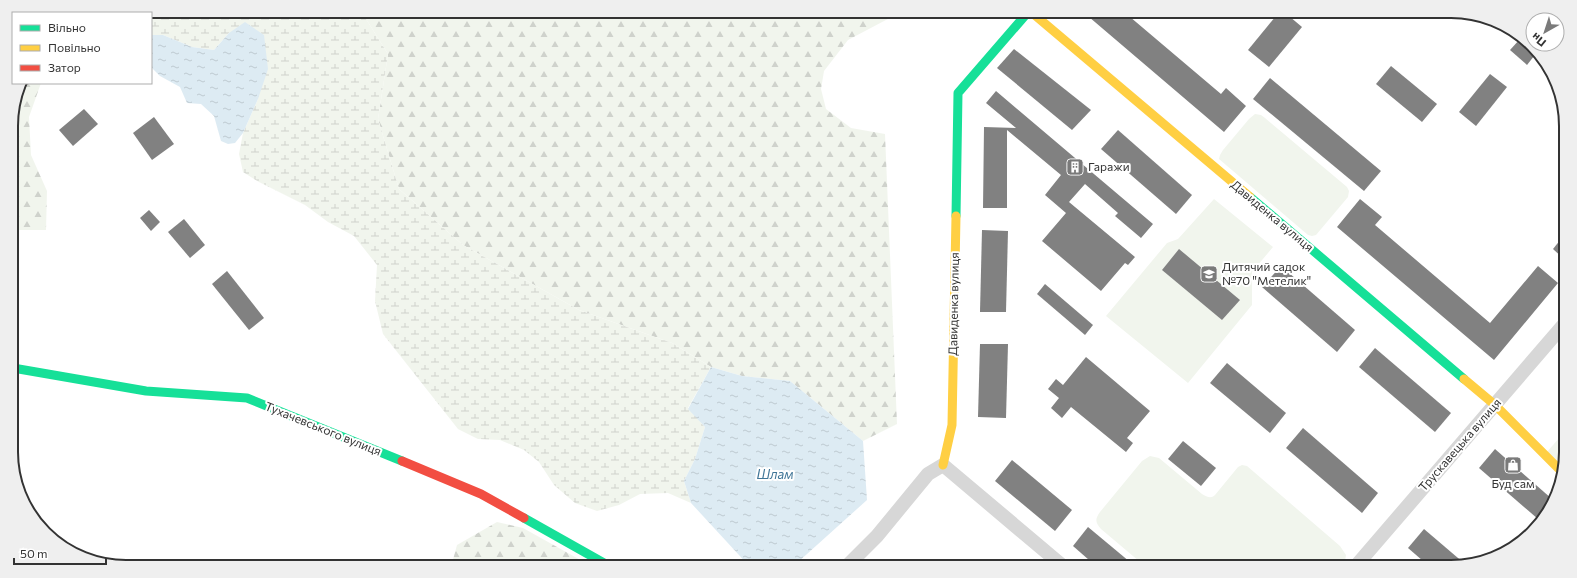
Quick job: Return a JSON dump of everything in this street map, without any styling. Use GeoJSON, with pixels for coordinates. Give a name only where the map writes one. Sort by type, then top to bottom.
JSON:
{"type":"FeatureCollection","features":[{"type":"Feature","properties":{"kind":"street","name":"Давиденка вулиця"},"geometry":{"type":"LineString","coordinates":[[943,465],[952,426],[958,93],[1023,18]]}},
{"type":"Feature","properties":{"kind":"street","name":"Давиденка вулиця"},"geometry":{"type":"LineString","coordinates":[[1037,18],[1494,405],[1557,468]]}},
{"type":"Feature","properties":{"kind":"street","name":"Трускавецька вулиця"},"geometry":{"type":"LineString","coordinates":[[1361,560],[1559,330]]}},
{"type":"Feature","properties":{"kind":"street","name":"Тухачевського вулиця"},"geometry":{"type":"LineString","coordinates":[[18,369],[146,391],[247,398],[481,494],[599,560]]}},
{"type":"Feature","properties":{"kind":"street"},"geometry":{"type":"LineString","coordinates":[[853,560],[877,536],[928,474],[943,465],[1056,560]]}},
{"type":"Feature","properties":{"kind":"green space"},"geometry":{"type":"Polygon","coordinates":[[[152,18],[365,18],[388,54],[378,119],[399,189],[463,245],[579,310],[672,343],[711,367],[688,408],[705,427],[695,459],[684,481],[691,503],[668,493],[640,494],[619,505],[597,511],[575,503],[554,485],[539,462],[524,450],[500,440],[478,439],[458,429],[383,334],[375,301],[377,265],[354,236],[328,222],[305,205],[259,182],[243,172],[239,154],[243,133],[258,99],[229,33],[214,50],[192,47],[163,35],[152,35],[152,18]]]}},
{"type":"Feature","properties":{"kind":"green space"},"geometry":{"type":"Polygon","coordinates":[[[365,18],[890,18],[848,40],[824,71],[821,89],[826,109],[851,128],[885,134],[897,424],[863,441],[790,381],[742,376],[711,367],[672,343],[579,310],[463,245],[399,189],[378,119],[388,54],[365,18]]]}},
{"type":"Feature","properties":{"kind":"green space"},"geometry":{"type":"Polygon","coordinates":[[[26,84],[41,84],[29,117],[31,155],[47,191],[46,230],[18,230],[18,119],[26,84]]]}},
{"type":"Feature","properties":{"kind":"green space"},"geometry":{"type":"Polygon","coordinates":[[[1255,114],[1261,115],[1265,118],[1347,187],[1349,191],[1348,197],[1316,235],[1308,235],[1219,159],[1223,150],[1255,114]]]}},
{"type":"Feature","properties":{"kind":"green space"},"geometry":{"type":"Polygon","coordinates":[[[1214,199],[1273,247],[1252,272],[1252,305],[1188,383],[1106,316],[1167,243],[1178,239],[1214,199]]]}},
{"type":"Feature","properties":{"kind":"green space"},"geometry":{"type":"Polygon","coordinates":[[[1559,438],[1558,461],[1547,452],[1559,438]]]}},
{"type":"Feature","properties":{"kind":"green space"},"geometry":{"type":"Polygon","coordinates":[[[1150,456],[1159,458],[1202,494],[1209,497],[1215,495],[1238,467],[1242,465],[1247,466],[1340,546],[1346,555],[1345,560],[1138,560],[1101,529],[1096,520],[1100,512],[1142,461],[1150,456]]]}},
{"type":"Feature","properties":{"kind":"green space"},"geometry":{"type":"Polygon","coordinates":[[[497,522],[523,528],[580,560],[453,560],[457,545],[497,522]]]}},
{"type":"Feature","properties":{"kind":"water"},"geometry":{"type":"Polygon","coordinates":[[[245,22],[264,35],[268,69],[258,99],[243,133],[235,143],[228,144],[221,141],[214,116],[201,104],[187,103],[180,87],[160,76],[152,68],[152,35],[163,35],[192,47],[214,50],[229,33],[245,22]]]}},
{"type":"Feature","properties":{"kind":"water","name":"Шлам"},"geometry":{"type":"Polygon","coordinates":[[[711,367],[742,376],[790,381],[863,441],[867,500],[800,560],[744,560],[691,503],[684,481],[695,459],[705,427],[688,409],[711,367]]]}},
{"type":"Feature","properties":{"kind":"building"},"geometry":{"type":"Polygon","coordinates":[[[1090,18],[1131,18],[1221,94],[1226,88],[1246,106],[1224,132],[1090,18]]]}},
{"type":"Feature","properties":{"kind":"building"},"geometry":{"type":"Polygon","coordinates":[[[1274,18],[1291,18],[1302,27],[1269,67],[1248,50],[1274,18]]]}},
{"type":"Feature","properties":{"kind":"building"},"geometry":{"type":"Polygon","coordinates":[[[1518,42],[1525,48],[1525,52],[1529,52],[1533,57],[1527,65],[1510,50],[1518,42]]]}},
{"type":"Feature","properties":{"kind":"building"},"geometry":{"type":"Polygon","coordinates":[[[1014,49],[1091,110],[1072,130],[997,68],[1014,49]]]}},
{"type":"Feature","properties":{"kind":"building"},"geometry":{"type":"Polygon","coordinates":[[[1391,66],[1437,104],[1422,122],[1376,84],[1391,66]]]}},
{"type":"Feature","properties":{"kind":"building"},"geometry":{"type":"Polygon","coordinates":[[[1490,74],[1507,87],[1476,126],[1459,112],[1490,74]]]}},
{"type":"Feature","properties":{"kind":"building"},"geometry":{"type":"Polygon","coordinates":[[[1270,78],[1381,171],[1364,191],[1253,99],[1270,78]]]}},
{"type":"Feature","properties":{"kind":"building"},"geometry":{"type":"Polygon","coordinates":[[[996,91],[1153,224],[1141,238],[1115,216],[1118,213],[1085,184],[1069,202],[1135,257],[1128,265],[1125,263],[1101,291],[1042,241],[1066,213],[1045,195],[1061,175],[1007,130],[1007,208],[983,208],[984,127],[1016,128],[986,103],[996,91]]]}},
{"type":"Feature","properties":{"kind":"building"},"geometry":{"type":"Polygon","coordinates":[[[84,109],[98,124],[73,146],[59,130],[84,109]]]}},
{"type":"Feature","properties":{"kind":"building"},"geometry":{"type":"Polygon","coordinates":[[[154,117],[174,144],[152,160],[133,133],[154,117]]]}},
{"type":"Feature","properties":{"kind":"building"},"geometry":{"type":"Polygon","coordinates":[[[1118,130],[1192,195],[1176,214],[1101,149],[1118,130]]]}},
{"type":"Feature","properties":{"kind":"building"},"geometry":{"type":"Polygon","coordinates":[[[1360,199],[1382,217],[1375,225],[1490,323],[1538,266],[1558,283],[1494,360],[1337,227],[1360,199]]]}},
{"type":"Feature","properties":{"kind":"building"},"geometry":{"type":"Polygon","coordinates":[[[149,210],[160,222],[151,231],[140,218],[149,210]]]}},
{"type":"Feature","properties":{"kind":"building"},"geometry":{"type":"Polygon","coordinates":[[[184,219],[205,245],[190,258],[168,232],[184,219]]]}},
{"type":"Feature","properties":{"kind":"building"},"geometry":{"type":"Polygon","coordinates":[[[982,230],[1008,231],[1006,312],[980,312],[982,230]]]}},
{"type":"Feature","properties":{"kind":"building"},"geometry":{"type":"Polygon","coordinates":[[[1559,242],[1559,254],[1553,249],[1559,242]]]}},
{"type":"Feature","properties":{"kind":"building"},"geometry":{"type":"Polygon","coordinates":[[[1179,249],[1240,300],[1222,320],[1162,270],[1179,249]]]}},
{"type":"Feature","properties":{"kind":"building"},"geometry":{"type":"Polygon","coordinates":[[[1281,266],[1355,330],[1337,352],[1262,287],[1281,266]]]}},
{"type":"Feature","properties":{"kind":"building"},"geometry":{"type":"Polygon","coordinates":[[[227,271],[264,318],[249,330],[212,284],[227,271]]]}},
{"type":"Feature","properties":{"kind":"building"},"geometry":{"type":"Polygon","coordinates":[[[1045,284],[1093,325],[1085,335],[1037,294],[1045,284]]]}},
{"type":"Feature","properties":{"kind":"building"},"geometry":{"type":"Polygon","coordinates":[[[980,344],[1008,344],[1006,418],[978,417],[980,344]]]}},
{"type":"Feature","properties":{"kind":"building"},"geometry":{"type":"Polygon","coordinates":[[[1375,348],[1451,413],[1435,432],[1359,367],[1375,348]]]}},
{"type":"Feature","properties":{"kind":"building"},"geometry":{"type":"Polygon","coordinates":[[[1086,357],[1150,411],[1127,438],[1133,443],[1126,452],[1071,407],[1062,418],[1051,408],[1059,398],[1048,389],[1056,379],[1063,385],[1086,357]]]}},
{"type":"Feature","properties":{"kind":"building"},"geometry":{"type":"Polygon","coordinates":[[[1227,363],[1286,413],[1270,433],[1210,383],[1227,363]]]}},
{"type":"Feature","properties":{"kind":"building"},"geometry":{"type":"Polygon","coordinates":[[[1303,428],[1378,493],[1362,513],[1286,448],[1303,428]]]}},
{"type":"Feature","properties":{"kind":"building"},"geometry":{"type":"Polygon","coordinates":[[[1183,441],[1216,468],[1201,486],[1168,459],[1183,441]]]}},
{"type":"Feature","properties":{"kind":"building"},"geometry":{"type":"Polygon","coordinates":[[[1495,449],[1549,497],[1548,500],[1536,518],[1479,468],[1495,449]]]}},
{"type":"Feature","properties":{"kind":"building"},"geometry":{"type":"Polygon","coordinates":[[[1012,460],[1072,510],[1055,531],[995,481],[1012,460]]]}},
{"type":"Feature","properties":{"kind":"building"},"geometry":{"type":"Polygon","coordinates":[[[1088,527],[1128,560],[1089,560],[1073,546],[1088,527]]]}},
{"type":"Feature","properties":{"kind":"building"},"geometry":{"type":"Polygon","coordinates":[[[1424,529],[1460,560],[1422,560],[1408,548],[1424,529]]]}},
{"type":"Feature","properties":{"kind":"traffic: fast"},"geometry":{"type":"LineString","coordinates":[[956,216],[958,93],[1023,18]]}},
{"type":"Feature","properties":{"kind":"traffic: fast"},"geometry":{"type":"LineString","coordinates":[[1250,197],[1464,379]]}},
{"type":"Feature","properties":{"kind":"traffic: fast"},"geometry":{"type":"LineString","coordinates":[[18,369],[146,391],[247,398],[402,461]]}},
{"type":"Feature","properties":{"kind":"traffic: fast"},"geometry":{"type":"LineString","coordinates":[[524,518],[599,560]]}},
{"type":"Feature","properties":{"kind":"traffic: slow"},"geometry":{"type":"LineString","coordinates":[[1038,18],[1250,197]]}},
{"type":"Feature","properties":{"kind":"traffic: slow"},"geometry":{"type":"LineString","coordinates":[[943,465],[952,425],[956,216]]}},
{"type":"Feature","properties":{"kind":"traffic: slow"},"geometry":{"type":"LineString","coordinates":[[1464,379],[1495,405],[1558,468]]}},
{"type":"Feature","properties":{"kind":"traffic: jam"},"geometry":{"type":"LineString","coordinates":[[402,461],[481,494],[524,518]]}},
{"type":"Feature","properties":{"kind":"place","name":"Гаражи"},"geometry":{"type":"Point","coordinates":[1075,167]}},
{"type":"Feature","properties":{"kind":"place","name":"Дитячий садок №70 \"Метелик\""},"geometry":{"type":"Point","coordinates":[1209,274]}},
{"type":"Feature","properties":{"kind":"place","name":"Буд сам"},"geometry":{"type":"Point","coordinates":[1513,465]}}]}
